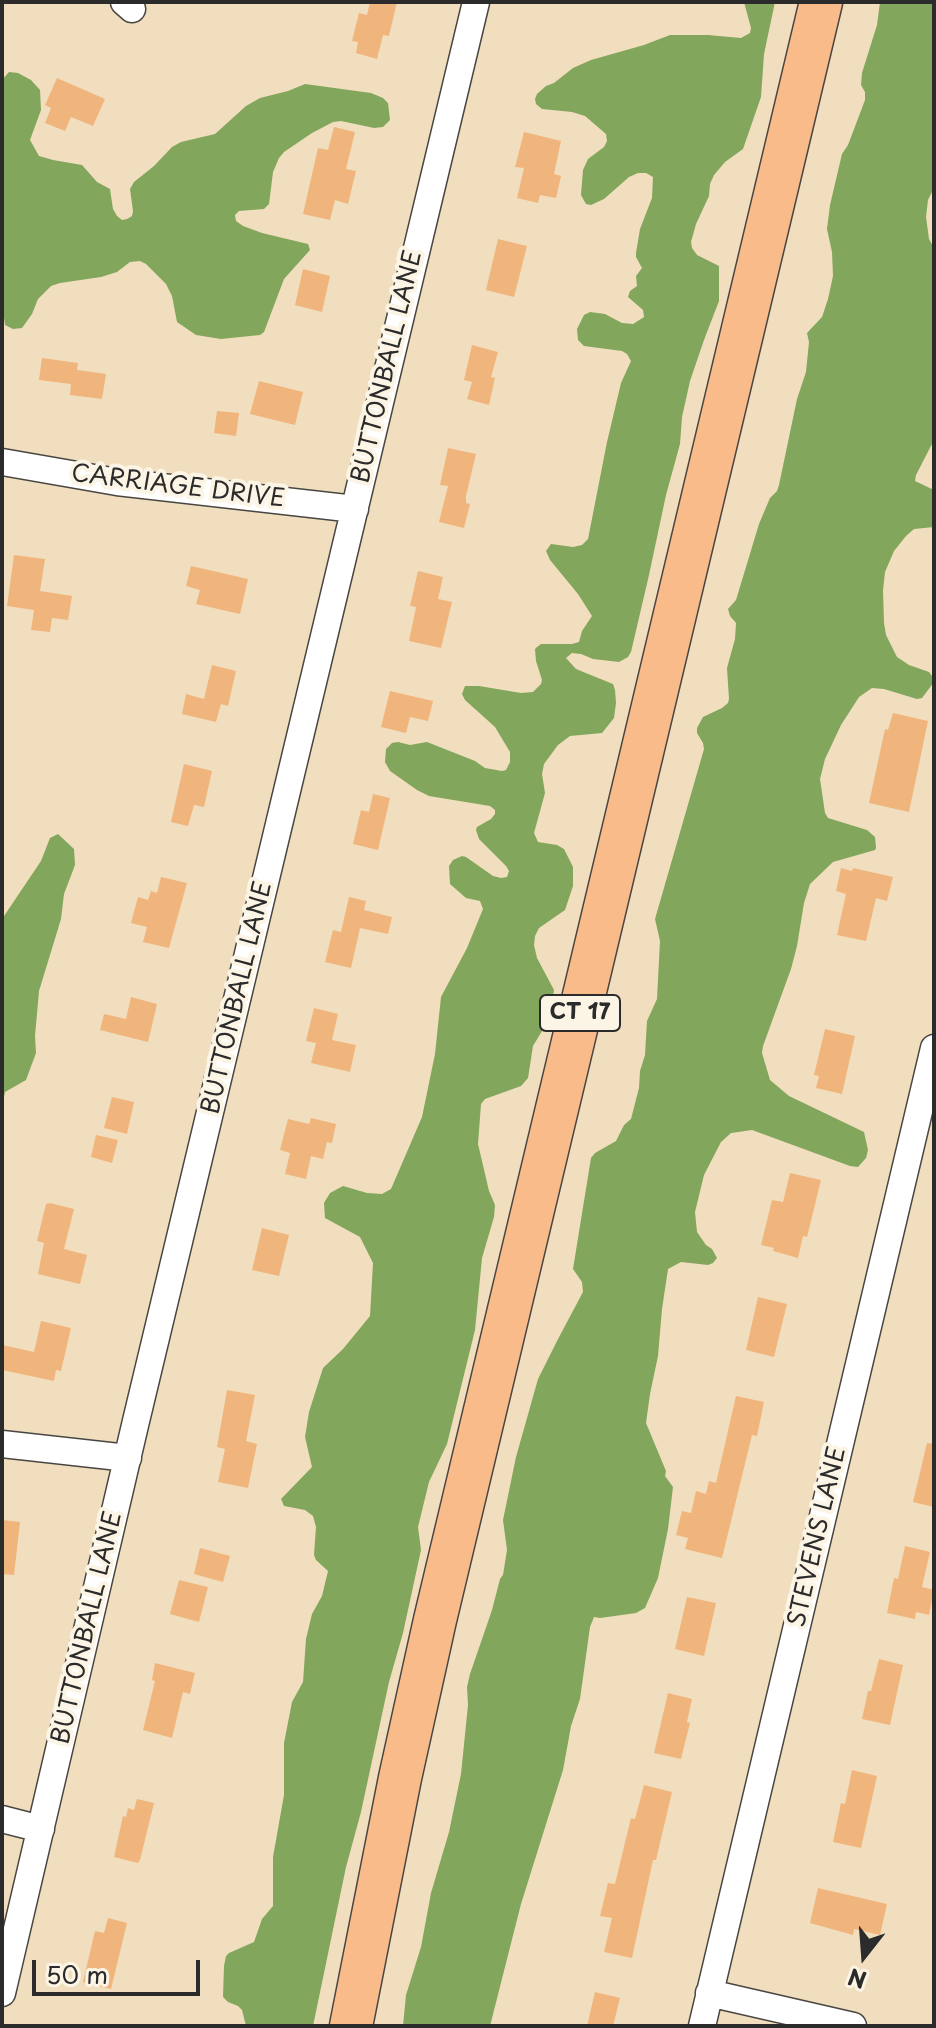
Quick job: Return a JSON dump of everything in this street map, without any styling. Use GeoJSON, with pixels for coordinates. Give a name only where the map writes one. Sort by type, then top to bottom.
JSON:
{"type":"FeatureCollection","features":[{"type":"Feature","properties":{"kind":"main road","name":"CT 17"},"geometry":{"type":"LineString","coordinates":[[351,2026],[435,1620],[821,2]]}},
{"type":"Feature","properties":{"kind":"street","name":"BUTTONBALL LANE"},"geometry":{"type":"LineString","coordinates":[[2,1993],[476,2]]}},
{"type":"Feature","properties":{"kind":"street","name":"CARRIAGE DRIVE"},"geometry":{"type":"LineString","coordinates":[[2,462],[117,482],[355,509]]}},
{"type":"Feature","properties":{"kind":"street","name":"STEVENS LANE"},"geometry":{"type":"LineString","coordinates":[[702,2026],[928,1098],[934,1048]]}},
{"type":"Feature","properties":{"kind":"street"},"geometry":{"type":"LineString","coordinates":[[2,1444],[128,1458]]}},
{"type":"Feature","properties":{"kind":"street"},"geometry":{"type":"LineString","coordinates":[[2,1819],[41,1829]]}},
{"type":"Feature","properties":{"kind":"street"},"geometry":{"type":"LineString","coordinates":[[709,1993],[853,2026]]}},
{"type":"Feature","properties":{"kind":"green space"},"geometry":{"type":"Polygon","coordinates":[[[744,2],[775,2],[764,54],[761,97],[743,149],[714,175],[691,242],[697,255],[719,266],[719,301],[690,381],[680,444],[631,652],[619,662],[572,653],[566,658],[576,669],[613,684],[616,703],[614,718],[602,733],[570,736],[558,745],[544,764],[545,793],[534,833],[538,842],[564,849],[573,867],[573,886],[565,910],[539,928],[535,936],[537,958],[554,990],[552,1002],[533,1046],[528,1078],[521,1086],[485,1099],[481,1104],[478,1144],[495,1205],[482,1258],[475,1330],[447,1444],[429,1482],[418,1527],[421,1550],[346,1867],[313,2026],[246,2026],[242,2010],[223,1997],[224,1966],[229,1953],[254,1942],[262,1919],[273,1906],[273,1857],[284,1795],[284,1743],[292,1702],[303,1682],[306,1639],[312,1614],[322,1596],[328,1571],[314,1555],[316,1527],[313,1516],[305,1510],[284,1506],[281,1499],[312,1467],[305,1437],[309,1412],[323,1368],[370,1316],[373,1263],[360,1237],[325,1218],[324,1203],[330,1193],[343,1186],[382,1194],[391,1189],[422,1117],[435,1054],[441,997],[483,909],[480,901],[466,898],[450,884],[449,866],[462,856],[493,876],[507,877],[509,871],[479,839],[476,830],[491,819],[495,810],[490,806],[429,796],[417,790],[390,771],[385,762],[386,749],[392,743],[410,745],[427,742],[485,768],[506,770],[510,752],[495,727],[462,694],[465,686],[533,692],[542,680],[535,649],[541,644],[579,642],[592,616],[546,551],[551,544],[573,547],[582,545],[588,539],[621,383],[631,361],[622,351],[584,346],[578,340],[577,329],[584,315],[590,312],[605,314],[622,323],[633,324],[644,317],[643,310],[628,297],[637,286],[636,276],[642,268],[636,253],[640,229],[652,198],[653,177],[638,173],[604,199],[586,204],[581,195],[583,170],[588,159],[604,147],[606,134],[585,116],[542,109],[535,99],[546,86],[573,68],[670,35],[741,38],[750,33],[751,28],[744,2]]]}},
{"type":"Feature","properties":{"kind":"green space"},"geometry":{"type":"Polygon","coordinates":[[[880,2],[934,2],[934,188],[928,200],[926,217],[929,239],[934,248],[934,440],[915,481],[934,490],[934,527],[914,529],[906,536],[894,551],[885,572],[883,590],[886,635],[897,657],[929,672],[934,682],[922,698],[917,699],[872,688],[859,697],[825,759],[820,779],[825,813],[828,818],[867,830],[875,837],[876,848],[833,862],[810,884],[791,969],[762,1053],[770,1080],[789,1096],[864,1132],[868,1150],[858,1167],[752,1130],[731,1133],[721,1142],[704,1175],[695,1212],[697,1232],[717,1258],[708,1265],[681,1262],[668,1269],[662,1309],[658,1356],[646,1423],[666,1471],[665,1476],[673,1487],[658,1578],[645,1608],[636,1613],[594,1617],[590,1627],[580,1699],[571,1726],[563,1770],[521,1904],[490,2026],[403,2026],[406,1995],[421,1947],[431,1893],[449,1832],[461,1774],[467,1687],[503,1575],[507,1550],[503,1520],[516,1457],[538,1379],[583,1292],[582,1282],[573,1269],[591,1158],[616,1141],[624,1125],[631,1119],[639,1088],[647,1021],[657,999],[660,941],[655,919],[704,749],[697,728],[703,717],[728,703],[727,668],[736,623],[728,609],[736,600],[759,524],[779,485],[797,399],[806,372],[807,333],[822,317],[828,299],[833,276],[827,229],[830,205],[842,154],[865,100],[862,73],[877,25],[880,2]]]}},
{"type":"Feature","properties":{"kind":"green space"},"geometry":{"type":"Polygon","coordinates":[[[9,72],[31,80],[40,90],[41,110],[30,140],[39,156],[82,165],[97,182],[110,189],[113,209],[122,220],[132,216],[130,189],[134,182],[172,147],[215,134],[246,106],[260,98],[305,84],[371,93],[388,103],[390,120],[383,127],[374,128],[333,122],[312,133],[279,158],[273,172],[269,204],[264,209],[239,211],[235,215],[236,221],[243,226],[308,244],[310,250],[284,279],[264,332],[260,335],[221,339],[196,335],[177,322],[172,296],[166,284],[140,261],[130,262],[117,272],[101,277],[51,286],[38,299],[22,328],[13,329],[5,325],[2,303],[2,80],[9,72]]]}},
{"type":"Feature","properties":{"kind":"green space"},"geometry":{"type":"Polygon","coordinates":[[[58,834],[74,849],[75,865],[64,894],[61,919],[39,991],[36,1053],[26,1080],[5,1092],[2,1106],[2,919],[41,861],[50,838],[58,834]]]}},
{"type":"Feature","properties":{"kind":"building"},"geometry":{"type":"Polygon","coordinates":[[[370,2],[397,2],[389,36],[383,35],[377,59],[356,53],[358,42],[352,41],[359,13],[367,15],[370,2]]]}},
{"type":"Feature","properties":{"kind":"building"},"geometry":{"type":"Polygon","coordinates":[[[57,78],[105,99],[93,126],[71,117],[65,131],[45,123],[51,108],[45,105],[57,78]]]}},
{"type":"Feature","properties":{"kind":"building"},"geometry":{"type":"Polygon","coordinates":[[[334,127],[355,132],[346,169],[356,171],[348,204],[335,200],[330,220],[303,214],[318,148],[328,150],[334,127]]]}},
{"type":"Feature","properties":{"kind":"building"},"geometry":{"type":"Polygon","coordinates":[[[524,132],[561,141],[554,174],[561,176],[556,198],[540,195],[538,203],[517,198],[524,168],[515,167],[524,132]]]}},
{"type":"Feature","properties":{"kind":"building"},"geometry":{"type":"Polygon","coordinates":[[[498,239],[527,246],[514,297],[486,290],[498,239]]]}},
{"type":"Feature","properties":{"kind":"building"},"geometry":{"type":"Polygon","coordinates":[[[303,269],[330,276],[322,312],[295,305],[303,269]]]}},
{"type":"Feature","properties":{"kind":"building"},"geometry":{"type":"Polygon","coordinates":[[[472,345],[498,352],[491,377],[495,378],[489,405],[467,399],[472,382],[464,380],[472,345]]]}},
{"type":"Feature","properties":{"kind":"building"},"geometry":{"type":"Polygon","coordinates":[[[42,358],[78,363],[77,370],[106,374],[102,399],[70,395],[71,384],[39,380],[42,358]]]}},
{"type":"Feature","properties":{"kind":"building"},"geometry":{"type":"Polygon","coordinates":[[[259,381],[303,392],[295,425],[250,414],[259,381]]]}},
{"type":"Feature","properties":{"kind":"building"},"geometry":{"type":"Polygon","coordinates":[[[217,411],[239,413],[236,436],[214,433],[217,411]]]}},
{"type":"Feature","properties":{"kind":"building"},"geometry":{"type":"Polygon","coordinates":[[[448,448],[476,454],[466,496],[466,503],[470,504],[464,528],[439,522],[448,486],[440,485],[448,448]]]}},
{"type":"Feature","properties":{"kind":"building"},"geometry":{"type":"Polygon","coordinates":[[[14,555],[45,559],[40,591],[72,596],[68,620],[52,618],[50,632],[31,630],[34,610],[7,606],[14,555]]]}},
{"type":"Feature","properties":{"kind":"building"},"geometry":{"type":"Polygon","coordinates":[[[191,566],[248,579],[240,614],[196,604],[200,590],[186,586],[191,566]]]}},
{"type":"Feature","properties":{"kind":"building"},"geometry":{"type":"Polygon","coordinates":[[[418,571],[443,577],[438,599],[452,602],[441,648],[409,641],[416,607],[410,606],[418,571]]]}},
{"type":"Feature","properties":{"kind":"building"},"geometry":{"type":"Polygon","coordinates":[[[212,665],[236,671],[228,706],[221,704],[216,722],[182,714],[186,694],[204,699],[212,665]]]}},
{"type":"Feature","properties":{"kind":"building"},"geometry":{"type":"Polygon","coordinates":[[[390,691],[433,701],[428,721],[410,717],[406,733],[381,727],[390,691]]]}},
{"type":"Feature","properties":{"kind":"building"},"geometry":{"type":"Polygon","coordinates":[[[893,713],[928,721],[909,812],[869,803],[885,729],[888,730],[893,713]]]}},
{"type":"Feature","properties":{"kind":"building"},"geometry":{"type":"Polygon","coordinates":[[[184,764],[212,771],[204,807],[194,805],[188,826],[171,822],[184,764]]]}},
{"type":"Feature","properties":{"kind":"building"},"geometry":{"type":"Polygon","coordinates":[[[373,794],[390,798],[378,850],[353,844],[361,810],[369,812],[373,794]]]}},
{"type":"Feature","properties":{"kind":"building"},"geometry":{"type":"Polygon","coordinates":[[[841,868],[893,877],[887,901],[876,898],[866,941],[837,935],[846,894],[836,891],[841,868]]]}},
{"type":"Feature","properties":{"kind":"building"},"geometry":{"type":"Polygon","coordinates":[[[161,877],[187,883],[169,948],[143,942],[147,927],[131,923],[138,897],[148,900],[151,891],[157,893],[161,877]]]}},
{"type":"Feature","properties":{"kind":"building"},"geometry":{"type":"Polygon","coordinates":[[[349,897],[366,901],[364,910],[392,917],[388,934],[360,928],[351,968],[325,962],[333,930],[341,932],[349,897]]]}},
{"type":"Feature","properties":{"kind":"building"},"geometry":{"type":"Polygon","coordinates":[[[131,997],[157,1004],[148,1042],[100,1030],[104,1014],[126,1019],[131,997]]]}},
{"type":"Feature","properties":{"kind":"building"},"geometry":{"type":"Polygon","coordinates":[[[314,1008],[338,1014],[332,1040],[356,1045],[350,1072],[311,1063],[316,1043],[306,1041],[314,1008]]]}},
{"type":"Feature","properties":{"kind":"building"},"geometry":{"type":"Polygon","coordinates":[[[825,1029],[855,1036],[842,1094],[816,1088],[819,1076],[814,1075],[825,1029]]]}},
{"type":"Feature","properties":{"kind":"building"},"geometry":{"type":"Polygon","coordinates":[[[112,1097],[134,1102],[127,1134],[104,1128],[112,1097]]]}},
{"type":"Feature","properties":{"kind":"building"},"geometry":{"type":"Polygon","coordinates":[[[311,1118],[336,1124],[332,1143],[327,1142],[323,1159],[311,1156],[306,1179],[285,1174],[290,1153],[280,1150],[288,1119],[309,1124],[311,1118]]]}},
{"type":"Feature","properties":{"kind":"building"},"geometry":{"type":"Polygon","coordinates":[[[96,1135],[118,1140],[112,1163],[91,1157],[96,1135]]]}},
{"type":"Feature","properties":{"kind":"building"},"geometry":{"type":"Polygon","coordinates":[[[790,1173],[821,1180],[807,1237],[803,1236],[798,1258],[761,1245],[772,1200],[783,1202],[790,1173]]]}},
{"type":"Feature","properties":{"kind":"building"},"geometry":{"type":"Polygon","coordinates":[[[46,1204],[74,1209],[64,1249],[87,1255],[80,1284],[38,1274],[44,1243],[37,1241],[46,1204]]]}},
{"type":"Feature","properties":{"kind":"building"},"geometry":{"type":"Polygon","coordinates":[[[262,1228],[289,1235],[279,1276],[252,1270],[262,1228]]]}},
{"type":"Feature","properties":{"kind":"building"},"geometry":{"type":"Polygon","coordinates":[[[758,1297],[787,1304],[774,1357],[746,1350],[758,1297]]]}},
{"type":"Feature","properties":{"kind":"building"},"geometry":{"type":"Polygon","coordinates":[[[41,1321],[71,1328],[61,1371],[56,1370],[54,1381],[2,1370],[2,1345],[34,1352],[41,1321]]]}},
{"type":"Feature","properties":{"kind":"building"},"geometry":{"type":"Polygon","coordinates":[[[227,1390],[255,1395],[246,1441],[257,1444],[248,1488],[218,1482],[225,1449],[217,1447],[227,1390]]]}},
{"type":"Feature","properties":{"kind":"building"},"geometry":{"type":"Polygon","coordinates":[[[736,1396],[764,1402],[757,1436],[752,1435],[722,1558],[685,1549],[688,1538],[676,1535],[682,1511],[691,1513],[696,1491],[706,1494],[709,1481],[716,1483],[736,1396]]]}},
{"type":"Feature","properties":{"kind":"building"},"geometry":{"type":"Polygon","coordinates":[[[927,1443],[934,1444],[934,1507],[913,1502],[927,1443]]]}},
{"type":"Feature","properties":{"kind":"building"},"geometry":{"type":"Polygon","coordinates":[[[2,1520],[20,1522],[14,1575],[2,1574],[2,1520]]]}},
{"type":"Feature","properties":{"kind":"building"},"geometry":{"type":"Polygon","coordinates":[[[905,1546],[930,1552],[922,1587],[934,1590],[929,1615],[916,1612],[915,1619],[887,1613],[905,1546]]]}},
{"type":"Feature","properties":{"kind":"building"},"geometry":{"type":"Polygon","coordinates":[[[200,1548],[230,1556],[223,1582],[194,1574],[200,1548]]]}},
{"type":"Feature","properties":{"kind":"building"},"geometry":{"type":"Polygon","coordinates":[[[179,1580],[208,1587],[199,1622],[170,1614],[179,1580]]]}},
{"type":"Feature","properties":{"kind":"building"},"geometry":{"type":"Polygon","coordinates":[[[687,1597],[716,1603],[704,1656],[675,1649],[687,1597]]]}},
{"type":"Feature","properties":{"kind":"building"},"geometry":{"type":"Polygon","coordinates":[[[879,1659],[903,1665],[890,1725],[862,1719],[879,1659]]]}},
{"type":"Feature","properties":{"kind":"building"},"geometry":{"type":"Polygon","coordinates":[[[155,1663],[195,1673],[190,1694],[183,1692],[172,1738],[143,1730],[155,1681],[152,1680],[155,1663]]]}},
{"type":"Feature","properties":{"kind":"building"},"geometry":{"type":"Polygon","coordinates":[[[668,1693],[692,1699],[681,1759],[654,1753],[668,1693]]]}},
{"type":"Feature","properties":{"kind":"building"},"geometry":{"type":"Polygon","coordinates":[[[852,1770],[877,1776],[861,1848],[833,1842],[852,1770]]]}},
{"type":"Feature","properties":{"kind":"building"},"geometry":{"type":"Polygon","coordinates":[[[644,1785],[672,1792],[656,1860],[653,1860],[632,1958],[604,1952],[612,1918],[600,1916],[608,1883],[615,1884],[631,1818],[635,1819],[644,1785]]]}},
{"type":"Feature","properties":{"kind":"building"},"geometry":{"type":"Polygon","coordinates":[[[137,1799],[154,1803],[138,1863],[114,1857],[123,1816],[126,1817],[128,1808],[134,1810],[137,1799]]]}},
{"type":"Feature","properties":{"kind":"building"},"geometry":{"type":"Polygon","coordinates":[[[818,1888],[887,1904],[880,1935],[854,1929],[853,1935],[810,1923],[818,1888]]]}},
{"type":"Feature","properties":{"kind":"building"},"geometry":{"type":"Polygon","coordinates":[[[108,1918],[127,1923],[111,1989],[83,1982],[95,1931],[104,1933],[108,1918]]]}},
{"type":"Feature","properties":{"kind":"building"},"geometry":{"type":"Polygon","coordinates":[[[595,1992],[620,1998],[613,2026],[587,2026],[595,1992]]]}}]}
